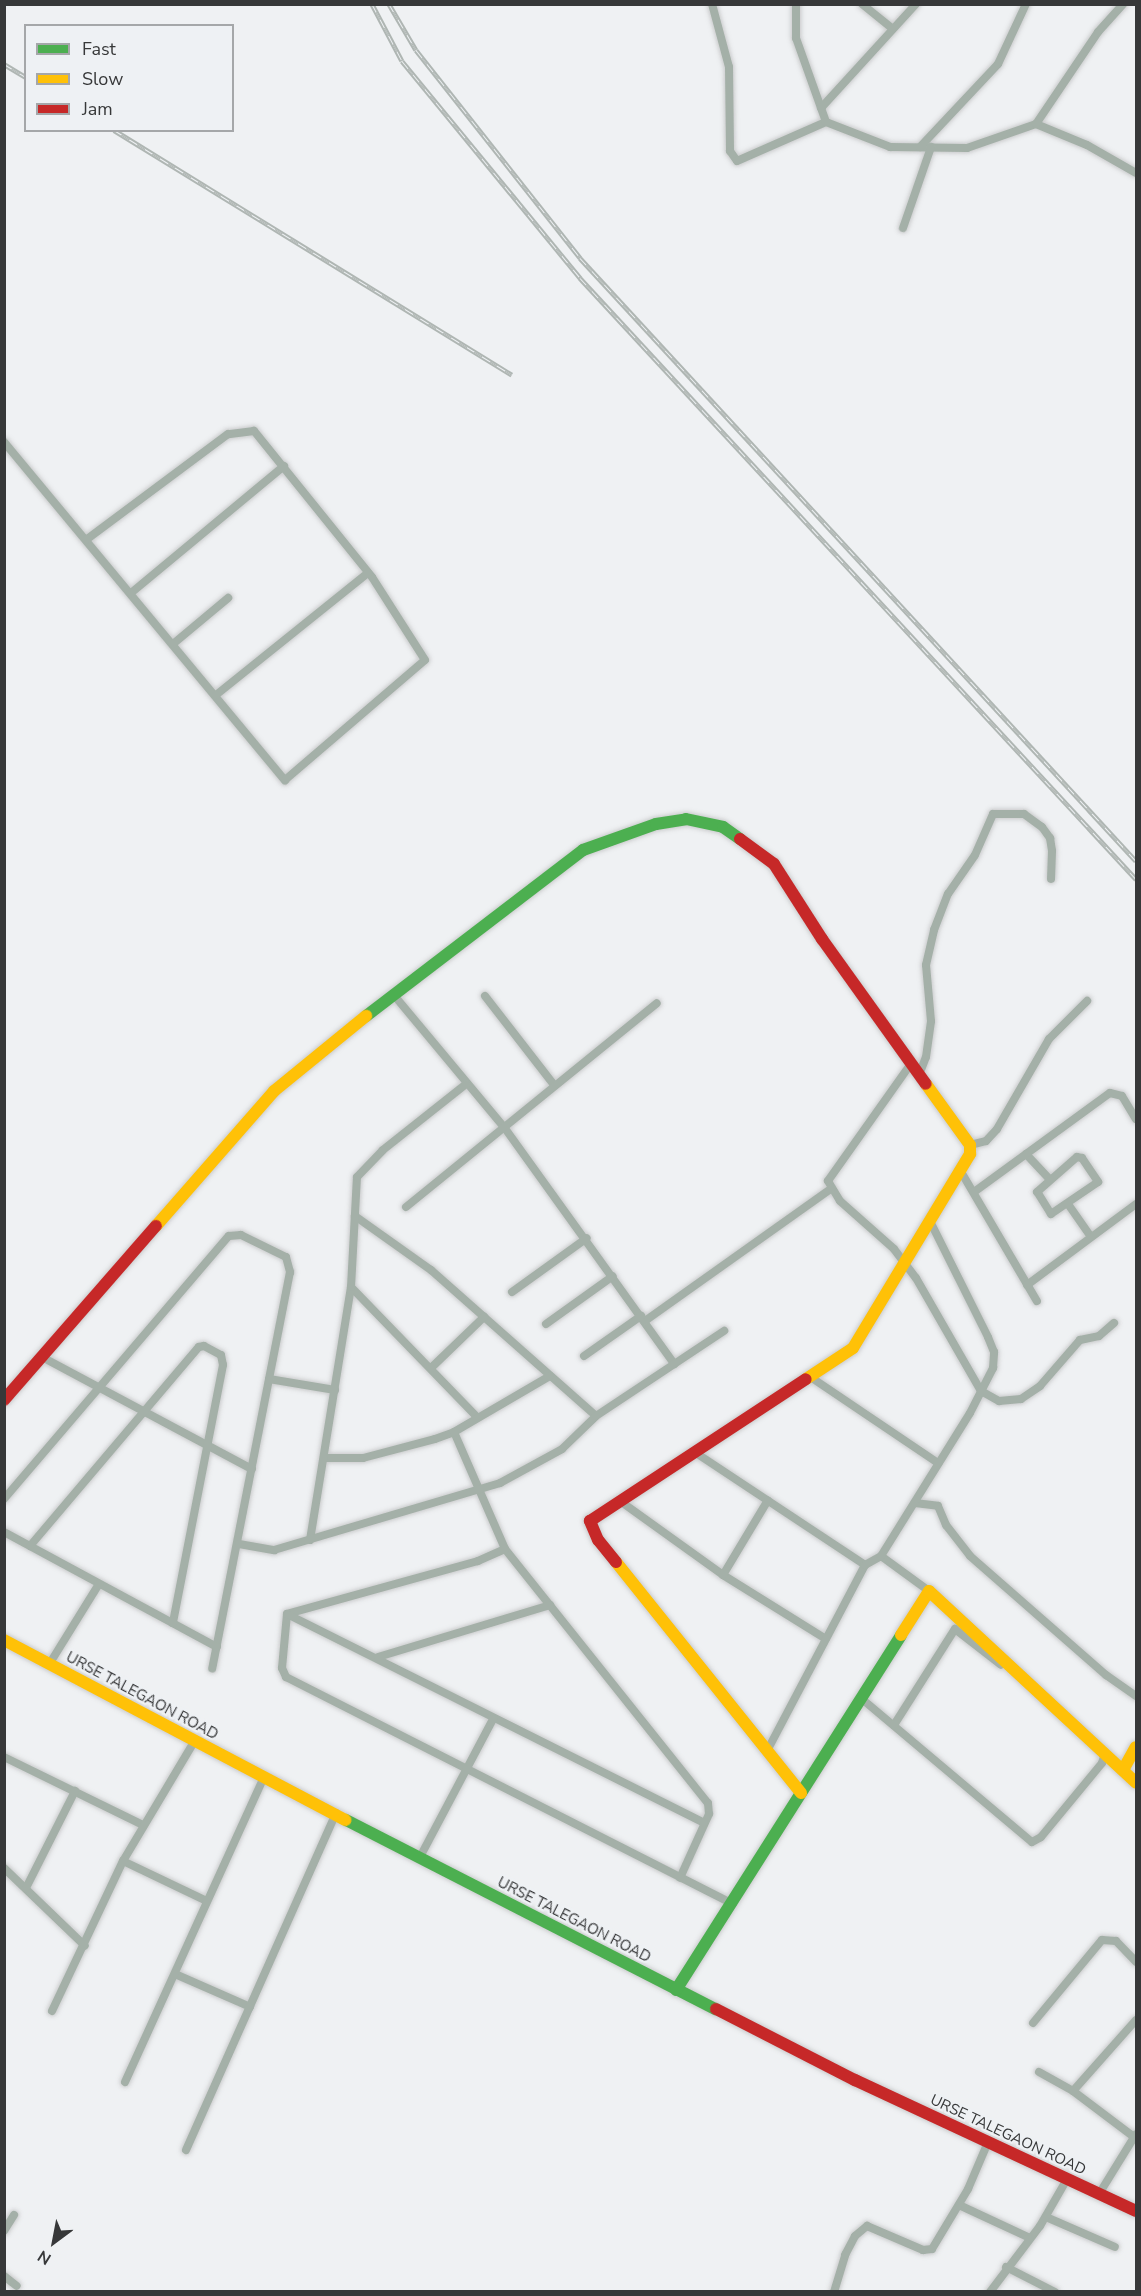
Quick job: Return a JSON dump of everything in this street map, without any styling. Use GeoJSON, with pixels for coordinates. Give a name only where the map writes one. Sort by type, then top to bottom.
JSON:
{"type":"FeatureCollection","features":[{"type":"Feature","properties":{"kind":"main road"},"geometry":{"type":"LineString","coordinates":[[4,1400],[274,1091],[393,994],[583,850],[656,824],[686,819],[707,821],[743,838],[774,864],[910,1065],[970,1146],[970,1154],[853,1348],[590,1521],[589,1527],[801,1793]]}},
{"type":"Feature","properties":{"kind":"main road"},"geometry":{"type":"LineString","coordinates":[[676,1990],[733,1904],[929,1591],[1137,1783]]}},
{"type":"Feature","properties":{"kind":"main road","name":"URSE TALEGAON ROAD"},"geometry":{"type":"LineString","coordinates":[[4,1640],[194,1742],[336,1813],[676,1990],[988,2142],[1137,2211]]}},
{"type":"Feature","properties":{"kind":"main road"},"geometry":{"type":"LineString","coordinates":[[1123,1770],[1137,1747]]}},
{"type":"Feature","properties":{"kind":"street"},"geometry":{"type":"LineString","coordinates":[[712,4],[729,67],[730,151],[737,162],[826,122],[890,147],[968,148],[1036,124],[1098,32],[1123,4]]}},
{"type":"Feature","properties":{"kind":"street"},"geometry":{"type":"LineString","coordinates":[[796,4],[796,38],[826,122]]}},
{"type":"Feature","properties":{"kind":"street"},"geometry":{"type":"LineString","coordinates":[[862,4],[892,28]]}},
{"type":"Feature","properties":{"kind":"street"},"geometry":{"type":"LineString","coordinates":[[821,108],[916,4]]}},
{"type":"Feature","properties":{"kind":"street"},"geometry":{"type":"LineString","coordinates":[[920,147],[998,64],[1026,4]]}},
{"type":"Feature","properties":{"kind":"street"},"geometry":{"type":"LineString","coordinates":[[1036,124],[1087,145],[1137,173]]}},
{"type":"Feature","properties":{"kind":"street"},"geometry":{"type":"LineString","coordinates":[[903,228],[931,147]]}},
{"type":"Feature","properties":{"kind":"street"},"geometry":{"type":"LineString","coordinates":[[4,442],[87,539],[285,780],[425,660],[368,573],[254,431],[228,434],[87,539]]}},
{"type":"Feature","properties":{"kind":"street"},"geometry":{"type":"LineString","coordinates":[[131,593],[284,466]]}},
{"type":"Feature","properties":{"kind":"street"},"geometry":{"type":"LineString","coordinates":[[216,695],[368,573]]}},
{"type":"Feature","properties":{"kind":"street"},"geometry":{"type":"LineString","coordinates":[[173,644],[228,598]]}},
{"type":"Feature","properties":{"kind":"street"},"geometry":{"type":"LineString","coordinates":[[918,1075],[926,1057],[931,1022],[926,965],[934,930],[948,894],[975,855],[993,814],[1024,814],[1042,827],[1051,845],[1051,879]]}},
{"type":"Feature","properties":{"kind":"street"},"geometry":{"type":"LineString","coordinates":[[393,994],[504,1127],[587,1238],[674,1364]]}},
{"type":"Feature","properties":{"kind":"street"},"geometry":{"type":"LineString","coordinates":[[485,996],[554,1085]]}},
{"type":"Feature","properties":{"kind":"street"},"geometry":{"type":"LineString","coordinates":[[970,1146],[986,1140],[997,1129],[1049,1039],[1087,1001]]}},
{"type":"Feature","properties":{"kind":"street"},"geometry":{"type":"LineString","coordinates":[[406,1207],[657,1003]]}},
{"type":"Feature","properties":{"kind":"street"},"geometry":{"type":"LineString","coordinates":[[910,1065],[830,1173],[828,1181],[831,1189],[905,1264],[981,1391],[999,1401],[1021,1399],[1040,1386],[1080,1340],[1099,1336],[1114,1323]]}},
{"type":"Feature","properties":{"kind":"street"},"geometry":{"type":"LineString","coordinates":[[310,1540],[351,1287],[357,1177],[366,1166],[466,1084]]}},
{"type":"Feature","properties":{"kind":"street"},"geometry":{"type":"LineString","coordinates":[[974,1192],[1110,1093],[1122,1096],[1137,1119]]}},
{"type":"Feature","properties":{"kind":"street"},"geometry":{"type":"LineString","coordinates":[[1026,1154],[1050,1180]]}},
{"type":"Feature","properties":{"kind":"street"},"geometry":{"type":"LineString","coordinates":[[1080,1157],[1098,1178],[1098,1182],[1053,1214],[1037,1197],[1037,1192],[1050,1180],[1080,1157]]}},
{"type":"Feature","properties":{"kind":"street"},"geometry":{"type":"LineString","coordinates":[[960,1170],[1037,1301]]}},
{"type":"Feature","properties":{"kind":"street"},"geometry":{"type":"LineString","coordinates":[[584,1356],[831,1189]]}},
{"type":"Feature","properties":{"kind":"street"},"geometry":{"type":"LineString","coordinates":[[1068,1204],[1091,1237]]}},
{"type":"Feature","properties":{"kind":"street"},"geometry":{"type":"LineString","coordinates":[[1027,1285],[1137,1204]]}},
{"type":"Feature","properties":{"kind":"street"},"geometry":{"type":"LineString","coordinates":[[355,1215],[431,1270],[596,1416]]}},
{"type":"Feature","properties":{"kind":"street"},"geometry":{"type":"LineString","coordinates":[[766,1750],[865,1564],[881,1556],[915,1503],[993,1368],[994,1352],[930,1221]]}},
{"type":"Feature","properties":{"kind":"street"},"geometry":{"type":"LineString","coordinates":[[4,1499],[229,1236],[236,1233],[286,1257],[291,1265],[239,1544],[212,1668]]}},
{"type":"Feature","properties":{"kind":"street"},"geometry":{"type":"LineString","coordinates":[[512,1292],[587,1238]]}},
{"type":"Feature","properties":{"kind":"street"},"geometry":{"type":"LineString","coordinates":[[546,1324],[613,1276]]}},
{"type":"Feature","properties":{"kind":"street"},"geometry":{"type":"LineString","coordinates":[[351,1287],[477,1418]]}},
{"type":"Feature","properties":{"kind":"street"},"geometry":{"type":"LineString","coordinates":[[431,1368],[484,1317]]}},
{"type":"Feature","properties":{"kind":"street"},"geometry":{"type":"LineString","coordinates":[[239,1544],[274,1550],[477,1491],[513,1477],[562,1449],[596,1416],[724,1331]]}},
{"type":"Feature","properties":{"kind":"street"},"geometry":{"type":"LineString","coordinates":[[30,1546],[199,1347],[204,1346],[221,1355],[223,1365],[173,1623]]}},
{"type":"Feature","properties":{"kind":"street"},"geometry":{"type":"LineString","coordinates":[[42,1357],[252,1469]]}},
{"type":"Feature","properties":{"kind":"street"},"geometry":{"type":"LineString","coordinates":[[324,1458],[363,1458],[454,1432],[549,1376]]}},
{"type":"Feature","properties":{"kind":"street"},"geometry":{"type":"LineString","coordinates":[[809,1376],[938,1463]]}},
{"type":"Feature","properties":{"kind":"street"},"geometry":{"type":"LineString","coordinates":[[269,1378],[335,1390]]}},
{"type":"Feature","properties":{"kind":"street"},"geometry":{"type":"LineString","coordinates":[[454,1432],[477,1491],[505,1549],[708,1803],[704,1823],[680,1878]]}},
{"type":"Feature","properties":{"kind":"street"},"geometry":{"type":"LineString","coordinates":[[696,1453],[865,1564]]}},
{"type":"Feature","properties":{"kind":"street"},"geometry":{"type":"LineString","coordinates":[[723,1575],[768,1500]]}},
{"type":"Feature","properties":{"kind":"street"},"geometry":{"type":"LineString","coordinates":[[620,1501],[723,1575],[826,1639]]}},
{"type":"Feature","properties":{"kind":"street"},"geometry":{"type":"LineString","coordinates":[[915,1503],[938,1506],[946,1525],[970,1556],[1106,1675],[1137,1696]]}},
{"type":"Feature","properties":{"kind":"street"},"geometry":{"type":"LineString","coordinates":[[4,1532],[217,1647]]}},
{"type":"Feature","properties":{"kind":"street"},"geometry":{"type":"LineString","coordinates":[[287,1614],[478,1561],[505,1549]]}},
{"type":"Feature","properties":{"kind":"street"},"geometry":{"type":"LineString","coordinates":[[881,1556],[929,1591]]}},
{"type":"Feature","properties":{"kind":"street"},"geometry":{"type":"LineString","coordinates":[[50,1663],[99,1584]]}},
{"type":"Feature","properties":{"kind":"street"},"geometry":{"type":"LineString","coordinates":[[378,1657],[550,1605]]}},
{"type":"Feature","properties":{"kind":"street"},"geometry":{"type":"LineString","coordinates":[[287,1614],[378,1657],[493,1719],[704,1823]]}},
{"type":"Feature","properties":{"kind":"street"},"geometry":{"type":"LineString","coordinates":[[287,1614],[282,1668],[292,1683],[733,1904]]}},
{"type":"Feature","properties":{"kind":"street"},"geometry":{"type":"LineString","coordinates":[[894,1725],[956,1629],[1068,1724]]}},
{"type":"Feature","properties":{"kind":"street"},"geometry":{"type":"LineString","coordinates":[[862,1699],[1032,1842],[1041,1837],[1102,1763],[1105,1753]]}},
{"type":"Feature","properties":{"kind":"street"},"geometry":{"type":"LineString","coordinates":[[420,1857],[493,1719]]}},
{"type":"Feature","properties":{"kind":"street"},"geometry":{"type":"LineString","coordinates":[[52,2011],[85,1946],[123,1861],[194,1742]]}},
{"type":"Feature","properties":{"kind":"street"},"geometry":{"type":"LineString","coordinates":[[4,1757],[143,1825]]}},
{"type":"Feature","properties":{"kind":"street"},"geometry":{"type":"LineString","coordinates":[[125,2082],[264,1777]]}},
{"type":"Feature","properties":{"kind":"street"},"geometry":{"type":"LineString","coordinates":[[26,1888],[75,1791]]}},
{"type":"Feature","properties":{"kind":"street"},"geometry":{"type":"LineString","coordinates":[[186,2150],[336,1813]]}},
{"type":"Feature","properties":{"kind":"street"},"geometry":{"type":"LineString","coordinates":[[123,1861],[207,1901]]}},
{"type":"Feature","properties":{"kind":"street"},"geometry":{"type":"LineString","coordinates":[[4,1868],[85,1946]]}},
{"type":"Feature","properties":{"kind":"street"},"geometry":{"type":"LineString","coordinates":[[1033,2023],[1102,1940],[1116,1941],[1137,1962]]}},
{"type":"Feature","properties":{"kind":"street"},"geometry":{"type":"LineString","coordinates":[[175,1974],[250,2007]]}},
{"type":"Feature","properties":{"kind":"street"},"geometry":{"type":"LineString","coordinates":[[1073,2091],[1137,2020]]}},
{"type":"Feature","properties":{"kind":"street"},"geometry":{"type":"LineString","coordinates":[[1039,2072],[1073,2091],[1136,2135],[1099,2194]]}},
{"type":"Feature","properties":{"kind":"street"},"geometry":{"type":"LineString","coordinates":[[834,2292],[845,2255],[860,2230],[867,2226],[875,2227],[929,2251],[936,2245],[959,2205],[988,2142]]}},
{"type":"Feature","properties":{"kind":"street"},"geometry":{"type":"LineString","coordinates":[[990,2292],[1006,2267],[1046,2217],[1067,2179]]}},
{"type":"Feature","properties":{"kind":"street"},"geometry":{"type":"LineString","coordinates":[[959,2205],[1030,2238]]}},
{"type":"Feature","properties":{"kind":"street"},"geometry":{"type":"LineString","coordinates":[[4,2231],[14,2215]]}},
{"type":"Feature","properties":{"kind":"street"},"geometry":{"type":"LineString","coordinates":[[1046,2217],[1115,2247]]}},
{"type":"Feature","properties":{"kind":"street"},"geometry":{"type":"LineString","coordinates":[[1006,2267],[1055,2292]]}},
{"type":"Feature","properties":{"kind":"street"},"geometry":{"type":"LineString","coordinates":[[4,2276],[17,2286]]}},
{"type":"Feature","properties":{"kind":"railway"},"geometry":{"type":"LineString","coordinates":[[372,4],[402,61],[580,278],[1136,879]]}},
{"type":"Feature","properties":{"kind":"railway"},"geometry":{"type":"LineString","coordinates":[[389,4],[416,50],[580,258],[1136,861]]}},
{"type":"Feature","properties":{"kind":"railway"},"geometry":{"type":"LineString","coordinates":[[4,64],[24,76]]}},
{"type":"Feature","properties":{"kind":"railway"},"geometry":{"type":"LineString","coordinates":[[117,132],[512,375]]}},
{"type":"Feature","properties":{"kind":"traffic: fast"},"geometry":{"type":"LineString","coordinates":[[366,1016],[583,850],[656,824],[686,819],[723,827],[740,839]]}},
{"type":"Feature","properties":{"kind":"traffic: fast"},"geometry":{"type":"LineString","coordinates":[[676,1990],[901,1635]]}},
{"type":"Feature","properties":{"kind":"traffic: fast"},"geometry":{"type":"LineString","coordinates":[[346,1820],[716,2009]]}},
{"type":"Feature","properties":{"kind":"traffic: slow"},"geometry":{"type":"LineString","coordinates":[[156,1226],[274,1091],[366,1016]]}},
{"type":"Feature","properties":{"kind":"traffic: slow"},"geometry":{"type":"LineString","coordinates":[[806,1379],[853,1348],[970,1154],[970,1145],[926,1084]]}},
{"type":"Feature","properties":{"kind":"traffic: slow"},"geometry":{"type":"LineString","coordinates":[[616,1562],[801,1793]]}},
{"type":"Feature","properties":{"kind":"traffic: slow"},"geometry":{"type":"LineString","coordinates":[[901,1635],[929,1591],[1136,1783]]}},
{"type":"Feature","properties":{"kind":"traffic: slow"},"geometry":{"type":"LineString","coordinates":[[4,1640],[346,1820]]}},
{"type":"Feature","properties":{"kind":"traffic: slow"},"geometry":{"type":"LineString","coordinates":[[1123,1770],[1136,1747]]}},
{"type":"Feature","properties":{"kind":"traffic: jam"},"geometry":{"type":"LineString","coordinates":[[740,839],[774,864],[822,939],[926,1084]]}},
{"type":"Feature","properties":{"kind":"traffic: jam"},"geometry":{"type":"LineString","coordinates":[[4,1400],[156,1226]]}},
{"type":"Feature","properties":{"kind":"traffic: jam"},"geometry":{"type":"LineString","coordinates":[[616,1562],[598,1540],[590,1521],[806,1379]]}},
{"type":"Feature","properties":{"kind":"traffic: jam"},"geometry":{"type":"LineString","coordinates":[[716,2009],[855,2080],[1136,2211]]}}]}
